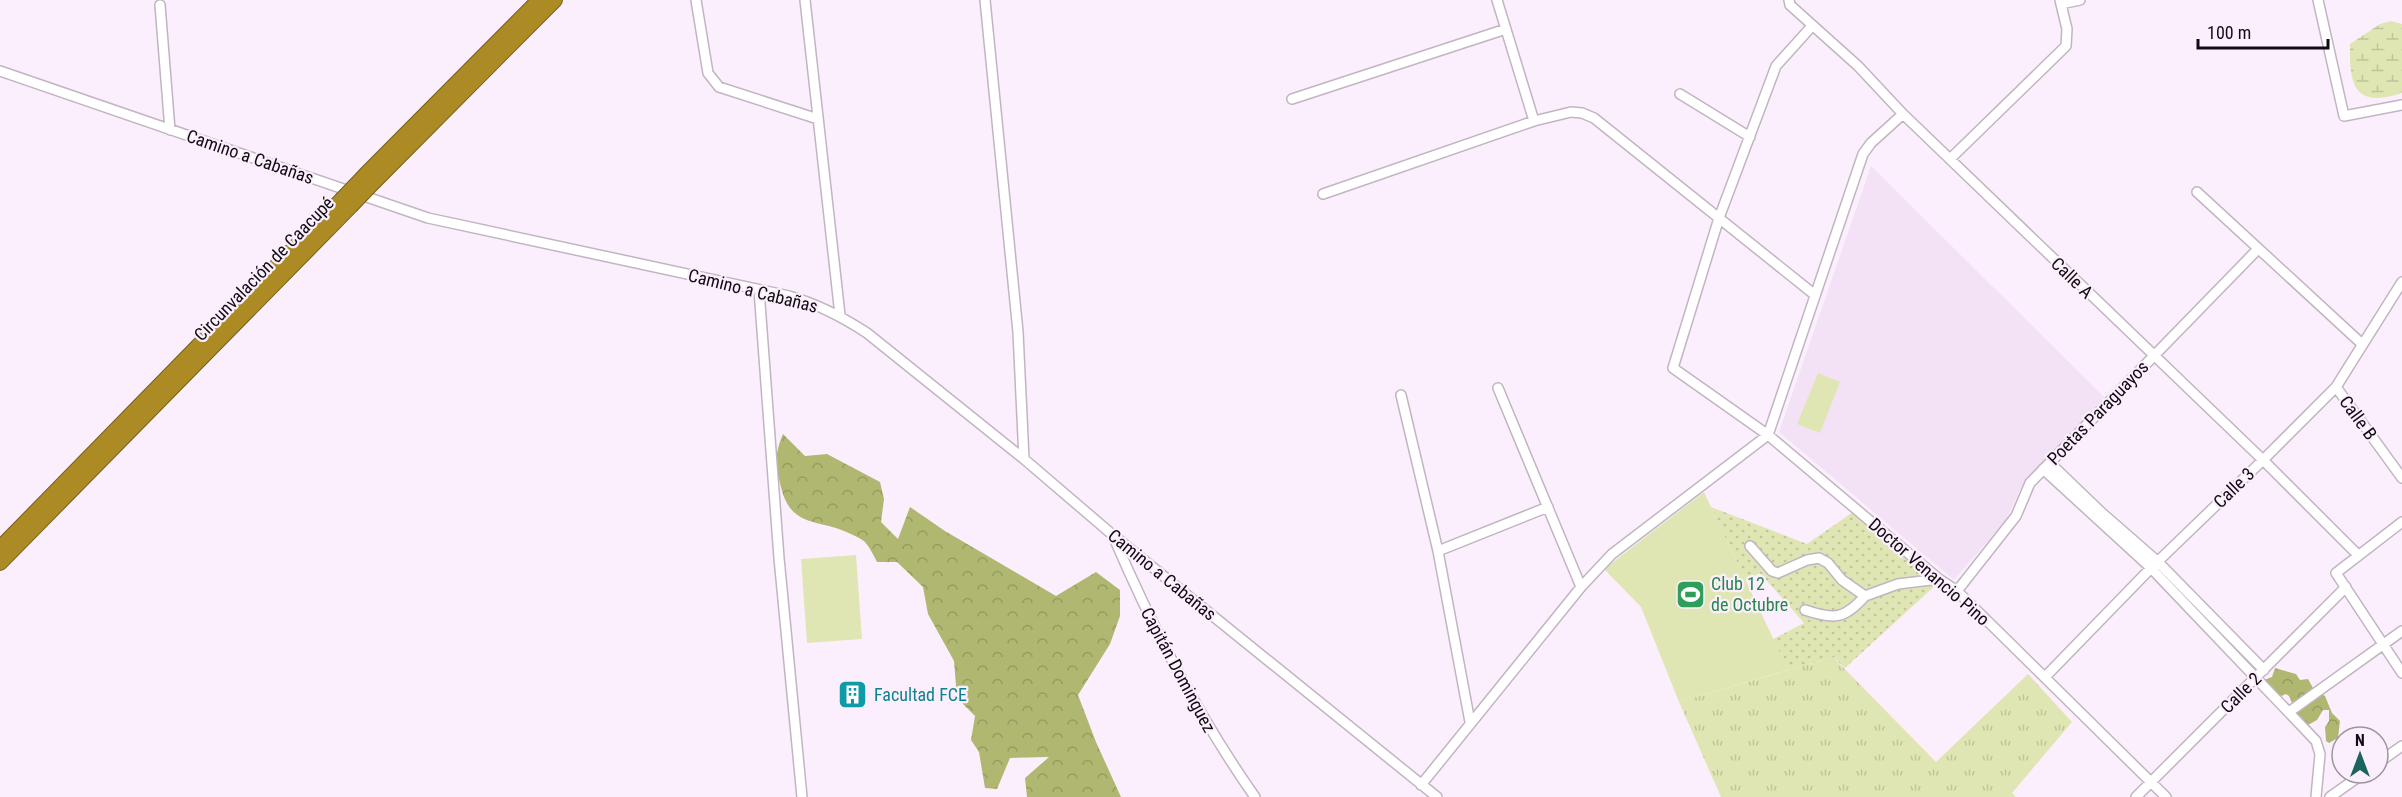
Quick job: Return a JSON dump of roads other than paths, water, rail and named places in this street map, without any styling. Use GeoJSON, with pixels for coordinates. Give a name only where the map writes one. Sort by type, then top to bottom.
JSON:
{"type":"FeatureCollection","features":[{"type":"Feature","properties":{"kind":"highway","name":"Circunvalación de Caacupé"},"geometry":{"type":"LineString","coordinates":[[0,563],[539,0]]}},
{"type":"Feature","properties":{"kind":"highway","name":"Circunvalación de Caacupé"},"geometry":{"type":"LineString","coordinates":[[370,178],[555,0]]}},
{"type":"Feature","properties":{"kind":"highway","name":"Circunvalación de Caacupé"},"geometry":{"type":"LineString","coordinates":[[0,548],[346,203]]}},
{"type":"Feature","properties":{"kind":"street"},"geometry":{"type":"LineString","coordinates":[[696,0],[711,80],[719,87],[819,119]]}},
{"type":"Feature","properties":{"kind":"street"},"geometry":{"type":"LineString","coordinates":[[805,0],[840,315]]}},
{"type":"Feature","properties":{"kind":"street"},"geometry":{"type":"LineString","coordinates":[[985,0],[1018,332],[1024,459]]}},
{"type":"Feature","properties":{"kind":"street"},"geometry":{"type":"LineString","coordinates":[[1497,0],[1534,121]]}},
{"type":"Feature","properties":{"kind":"street","name":"Calle A"},"geometry":{"type":"LineString","coordinates":[[1789,0],[1790,4],[1812,26],[1858,66],[1903,114],[2263,460],[2358,555]]}},
{"type":"Feature","properties":{"kind":"street"},"geometry":{"type":"LineString","coordinates":[[1950,159],[2066,46],[2067,29],[2061,2],[2080,0]]}},
{"type":"Feature","properties":{"kind":"street"},"geometry":{"type":"LineString","coordinates":[[2318,0],[2344,116],[2402,105]]}},
{"type":"Feature","properties":{"kind":"street"},"geometry":{"type":"LineString","coordinates":[[160,5],[170,130]]}},
{"type":"Feature","properties":{"kind":"street"},"geometry":{"type":"LineString","coordinates":[[1719,219],[1776,66],[1812,26]]}},
{"type":"Feature","properties":{"kind":"street"},"geometry":{"type":"LineString","coordinates":[[1292,99],[1506,29]]}},
{"type":"Feature","properties":{"kind":"street","name":"Camino a Cabañas"},"geometry":{"type":"LineString","coordinates":[[0,71],[428,218],[815,303],[840,315],[867,333],[1024,459],[1114,536],[1437,797]]}},
{"type":"Feature","properties":{"kind":"street"},"geometry":{"type":"LineString","coordinates":[[1680,94],[1750,136]]}},
{"type":"Feature","properties":{"kind":"street"},"geometry":{"type":"LineString","coordinates":[[1323,194],[1534,121],[1571,112],[1582,113],[1594,118],[1815,295]]}},
{"type":"Feature","properties":{"kind":"street"},"geometry":{"type":"LineString","coordinates":[[1421,785],[1581,587],[1612,554],[1768,435],[1863,154],[1871,143],[1903,114]]}},
{"type":"Feature","properties":{"kind":"street"},"geometry":{"type":"LineString","coordinates":[[2197,192],[2362,344]]}},
{"type":"Feature","properties":{"kind":"street","name":"Doctor Venancio Pino"},"geometry":{"type":"LineString","coordinates":[[1719,219],[1673,368],[1768,435],[1939,579],[1957,591],[2166,797]]}},
{"type":"Feature","properties":{"kind":"street","name":"Poetas Paraguayos"},"geometry":{"type":"LineString","coordinates":[[1957,591],[2016,516],[2030,483],[2258,249]]}},
{"type":"Feature","properties":{"kind":"street","name":"Calle 3"},"geometry":{"type":"LineString","coordinates":[[2044,677],[2154,564],[2336,387],[2402,282]]}},
{"type":"Feature","properties":{"kind":"street"},"geometry":{"type":"LineString","coordinates":[[759,290],[779,558],[802,797]]}},
{"type":"Feature","properties":{"kind":"street","name":"Calle B"},"geometry":{"type":"LineString","coordinates":[[2336,387],[2402,478]]}},
{"type":"Feature","properties":{"kind":"street"},"geometry":{"type":"LineString","coordinates":[[1498,388],[1581,587]]}},
{"type":"Feature","properties":{"kind":"street"},"geometry":{"type":"LineString","coordinates":[[1401,395],[1438,551],[1470,722]]}},
{"type":"Feature","properties":{"kind":"street"},"geometry":{"type":"LineString","coordinates":[[2046,466],[2102,513],[2264,670]]}},
{"type":"Feature","properties":{"kind":"street"},"geometry":{"type":"LineString","coordinates":[[1438,551],[1548,507]]}},
{"type":"Feature","properties":{"kind":"street"},"geometry":{"type":"LineString","coordinates":[[2402,522],[2336,573],[2402,673]]}},
{"type":"Feature","properties":{"kind":"street","name":"Capitán Dominguez"},"geometry":{"type":"LineString","coordinates":[[1114,536],[1134,585],[1176,670],[1221,748],[1255,797]]}},
{"type":"Feature","properties":{"kind":"street"},"geometry":{"type":"LineString","coordinates":[[1750,546],[1772,571],[1778,573],[1807,560],[1819,558],[1828,563],[1842,580],[1865,596]]}},
{"type":"Feature","properties":{"kind":"street"},"geometry":{"type":"LineString","coordinates":[[2154,564],[2255,679],[2316,741],[2320,754],[2316,797]]}},
{"type":"Feature","properties":{"kind":"street"},"geometry":{"type":"LineString","coordinates":[[1806,610],[1827,617],[1850,613],[1865,596],[1898,584],[1939,579]]}},
{"type":"Feature","properties":{"kind":"street","name":"Calle 2"},"geometry":{"type":"LineString","coordinates":[[2136,797],[2346,587]]}},
{"type":"Feature","properties":{"kind":"street"},"geometry":{"type":"LineString","coordinates":[[2289,711],[2402,631]]}},
{"type":"Feature","properties":{"kind":"street"},"geometry":{"type":"LineString","coordinates":[[2330,797],[2347,785]]}},
{"type":"Feature","properties":{"kind":"place","name":"Club 12 de Octubre"},"geometry":{"type":"Point","coordinates":[1690,594]}},
{"type":"Feature","properties":{"kind":"place","name":"Facultad FCE"},"geometry":{"type":"Point","coordinates":[853,695]}}]}
